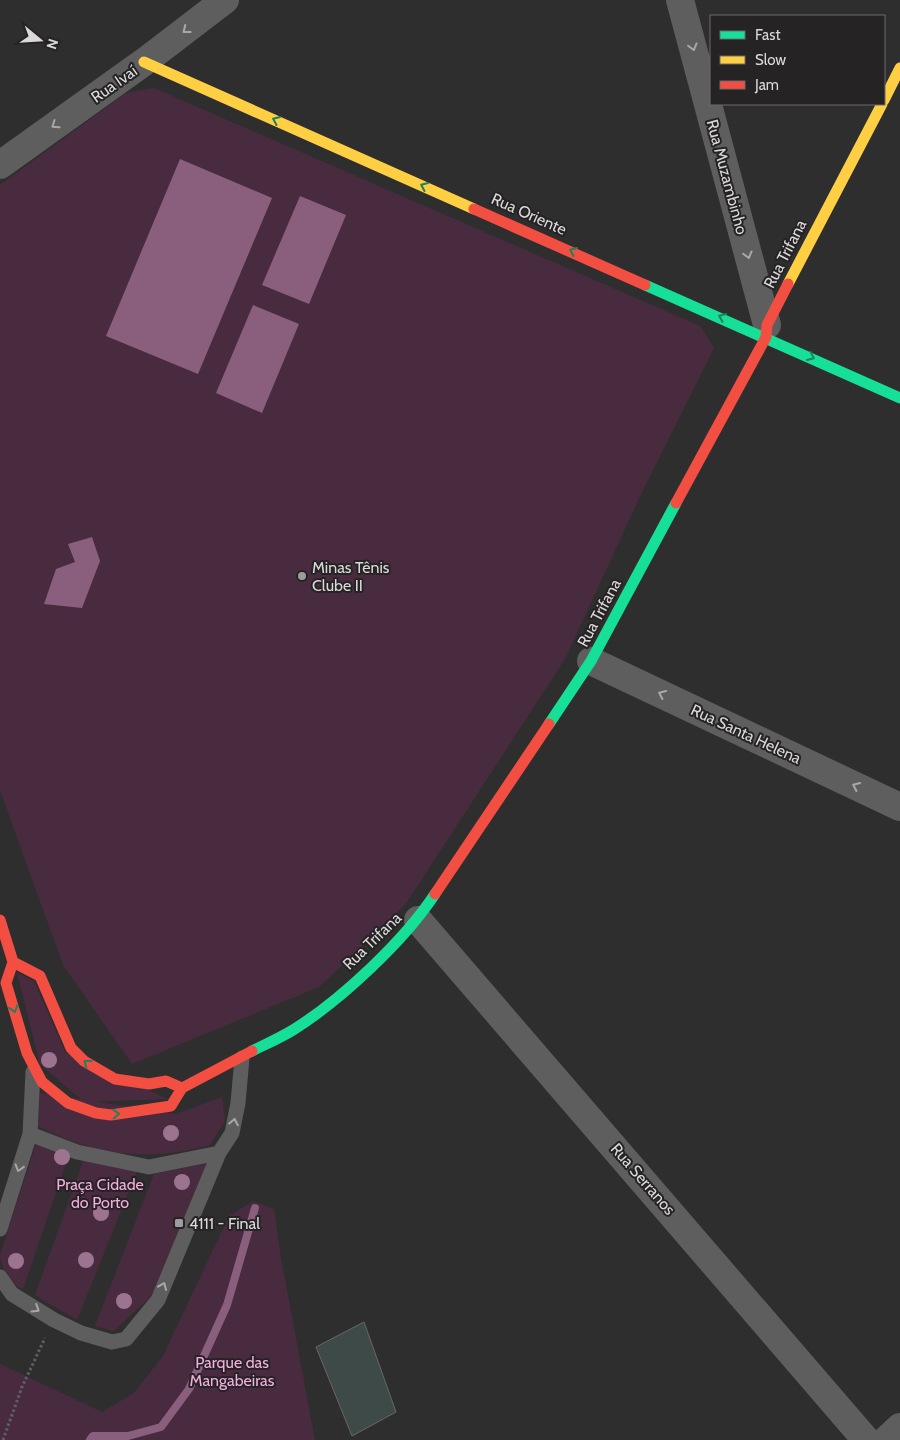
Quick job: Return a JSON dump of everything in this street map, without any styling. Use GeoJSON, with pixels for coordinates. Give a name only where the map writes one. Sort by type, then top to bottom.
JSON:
{"type":"FeatureCollection","features":[{"type":"Feature","properties":{"kind":"street","name":"Rua Ivaí"},"geometry":{"type":"LineString","coordinates":[[0,165],[144,62],[225,0]]}},
{"type":"Feature","properties":{"kind":"street","name":"Rua Muzambinho"},"geometry":{"type":"LineString","coordinates":[[680,0],[767,331]]}},
{"type":"Feature","properties":{"kind":"street","name":"Rua Oriente"},"geometry":{"type":"LineString","coordinates":[[144,62],[767,331],[900,398]]}},
{"type":"Feature","properties":{"kind":"street"},"geometry":{"type":"LineString","coordinates":[[885,98],[900,68]]}},
{"type":"Feature","properties":{"kind":"street","name":"Rua Trifana"},"geometry":{"type":"LineString","coordinates":[[182,1088],[293,1030],[338,997],[418,920],[591,661],[767,331],[881,105]]}},
{"type":"Feature","properties":{"kind":"street","name":"Rua Santa Helena"},"geometry":{"type":"LineString","coordinates":[[591,661],[900,807]]}},
{"type":"Feature","properties":{"kind":"street"},"geometry":{"type":"LineString","coordinates":[[0,920],[13,962],[6,983],[34,1068],[42,1082],[54,1094],[81,1110],[96,1114],[111,1115],[171,1106],[182,1088],[166,1081],[149,1084],[115,1079],[84,1061],[71,1048],[40,976],[13,962]]}},
{"type":"Feature","properties":{"kind":"street","name":"Rua Serranos"},"geometry":{"type":"LineString","coordinates":[[418,920],[866,1440]]}},
{"type":"Feature","properties":{"kind":"street"},"geometry":{"type":"LineString","coordinates":[[886,1440],[900,1427]]}},
{"type":"Feature","properties":{"kind":"lane"},"geometry":{"type":"LineString","coordinates":[[0,1277],[12,1294],[54,1320],[81,1333],[112,1342],[126,1339],[158,1300],[219,1153],[232,1133],[238,1103],[242,1058]]}},
{"type":"Feature","properties":{"kind":"lane"},"geometry":{"type":"LineString","coordinates":[[0,1229],[30,1134],[34,1068]]}},
{"type":"Feature","properties":{"kind":"lane"},"geometry":{"type":"LineString","coordinates":[[30,1134],[76,1152],[149,1167],[219,1153]]}},
{"type":"Feature","properties":{"kind":"path"},"geometry":{"type":"LineString","coordinates":[[3,1440],[22,1387],[54,1320]]}},
{"type":"Feature","properties":{"kind":"green space","name":"Minas Tênis Clube II"},"geometry":{"type":"Polygon","coordinates":[[[154,88],[700,326],[714,348],[642,492],[565,659],[405,905],[319,987],[132,1064],[63,965],[0,790],[0,185],[126,93],[154,88]]]}},
{"type":"Feature","properties":{"kind":"green space"},"geometry":{"type":"Polygon","coordinates":[[[17,973],[34,981],[65,1052],[167,1099],[84,1102],[40,1064],[17,973]]]}},
{"type":"Feature","properties":{"kind":"green space","name":"Praça Cidade do Porto"},"geometry":{"type":"Polygon","coordinates":[[[40,1093],[176,1114],[222,1097],[225,1121],[210,1145],[165,1153],[144,1154],[102,1150],[59,1136],[38,1126],[40,1093]]]}},
{"type":"Feature","properties":{"kind":"green space","name":"Praça Cidade do Porto"},"geometry":{"type":"Polygon","coordinates":[[[37,1141],[69,1154],[23,1289],[15,1284],[7,1275],[0,1255],[37,1141]]]}},
{"type":"Feature","properties":{"kind":"green space","name":"Praça Cidade do Porto"},"geometry":{"type":"Polygon","coordinates":[[[84,1159],[137,1171],[77,1320],[35,1295],[84,1159]]]}},
{"type":"Feature","properties":{"kind":"green space","name":"Praça Cidade do Porto"},"geometry":{"type":"Polygon","coordinates":[[[207,1163],[152,1295],[114,1331],[95,1326],[154,1174],[207,1163]]]}},
{"type":"Feature","properties":{"kind":"green space","name":"Parque das Mangabeiras"},"geometry":{"type":"Polygon","coordinates":[[[253,1201],[274,1209],[281,1258],[315,1440],[0,1440],[0,1364],[102,1412],[134,1393],[163,1356],[229,1216],[253,1201]]]}},
{"type":"Feature","properties":{"kind":"shaded area"},"geometry":{"type":"Polygon","coordinates":[[[180,159],[272,198],[198,374],[106,336],[180,159]]]}},
{"type":"Feature","properties":{"kind":"shaded area"},"geometry":{"type":"Polygon","coordinates":[[[300,196],[346,215],[309,304],[262,285],[300,196]]]}},
{"type":"Feature","properties":{"kind":"shaded area"},"geometry":{"type":"Polygon","coordinates":[[[253,305],[299,324],[262,413],[216,393],[253,305]]]}},
{"type":"Feature","properties":{"kind":"shaded area"},"geometry":{"type":"Polygon","coordinates":[[[92,537],[100,561],[82,608],[44,604],[56,569],[75,562],[68,544],[92,537]]]}},
{"type":"Feature","properties":{"kind":"building"},"geometry":{"type":"Polygon","coordinates":[[[364,1322],[396,1412],[352,1436],[316,1347],[364,1322]]]}},
{"type":"Feature","properties":{"kind":"waterway"},"geometry":{"type":"LineString","coordinates":[[90,1440],[93,1436],[128,1436],[161,1427],[189,1389],[227,1305],[255,1208]]}},
{"type":"Feature","properties":{"kind":"traffic: fast"},"geometry":{"type":"LineString","coordinates":[[645,285],[900,398]]}},
{"type":"Feature","properties":{"kind":"traffic: fast"},"geometry":{"type":"LineString","coordinates":[[549,724],[591,661],[676,503]]}},
{"type":"Feature","properties":{"kind":"traffic: fast"},"geometry":{"type":"LineString","coordinates":[[252,1051],[293,1030],[351,986],[389,950],[435,894]]}},
{"type":"Feature","properties":{"kind":"traffic: slow"},"geometry":{"type":"LineString","coordinates":[[144,62],[474,209]]}},
{"type":"Feature","properties":{"kind":"traffic: slow"},"geometry":{"type":"LineString","coordinates":[[885,98],[900,68]]}},
{"type":"Feature","properties":{"kind":"traffic: slow"},"geometry":{"type":"LineString","coordinates":[[788,284],[881,105]]}},
{"type":"Feature","properties":{"kind":"traffic: jam"},"geometry":{"type":"LineString","coordinates":[[474,209],[645,285]]}},
{"type":"Feature","properties":{"kind":"traffic: jam"},"geometry":{"type":"LineString","coordinates":[[676,503],[766,337],[767,325],[788,284]]}},
{"type":"Feature","properties":{"kind":"traffic: jam"},"geometry":{"type":"LineString","coordinates":[[435,894],[549,724]]}},
{"type":"Feature","properties":{"kind":"traffic: jam"},"geometry":{"type":"LineString","coordinates":[[0,920],[13,962],[6,983],[27,1053],[42,1082],[68,1103],[96,1113],[111,1115],[171,1106],[182,1088],[252,1051]]}},
{"type":"Feature","properties":{"kind":"traffic: jam"},"geometry":{"type":"LineString","coordinates":[[13,962],[40,976],[71,1048],[84,1061],[115,1079],[149,1084],[166,1081],[182,1088]]}},
{"type":"Feature","properties":{"kind":"place","name":"Minas Tênis Clube II"},"geometry":{"type":"Point","coordinates":[302,576]}},
{"type":"Feature","properties":{"kind":"place","name":"4111 - Final"},"geometry":{"type":"Point","coordinates":[179,1223]}}]}
